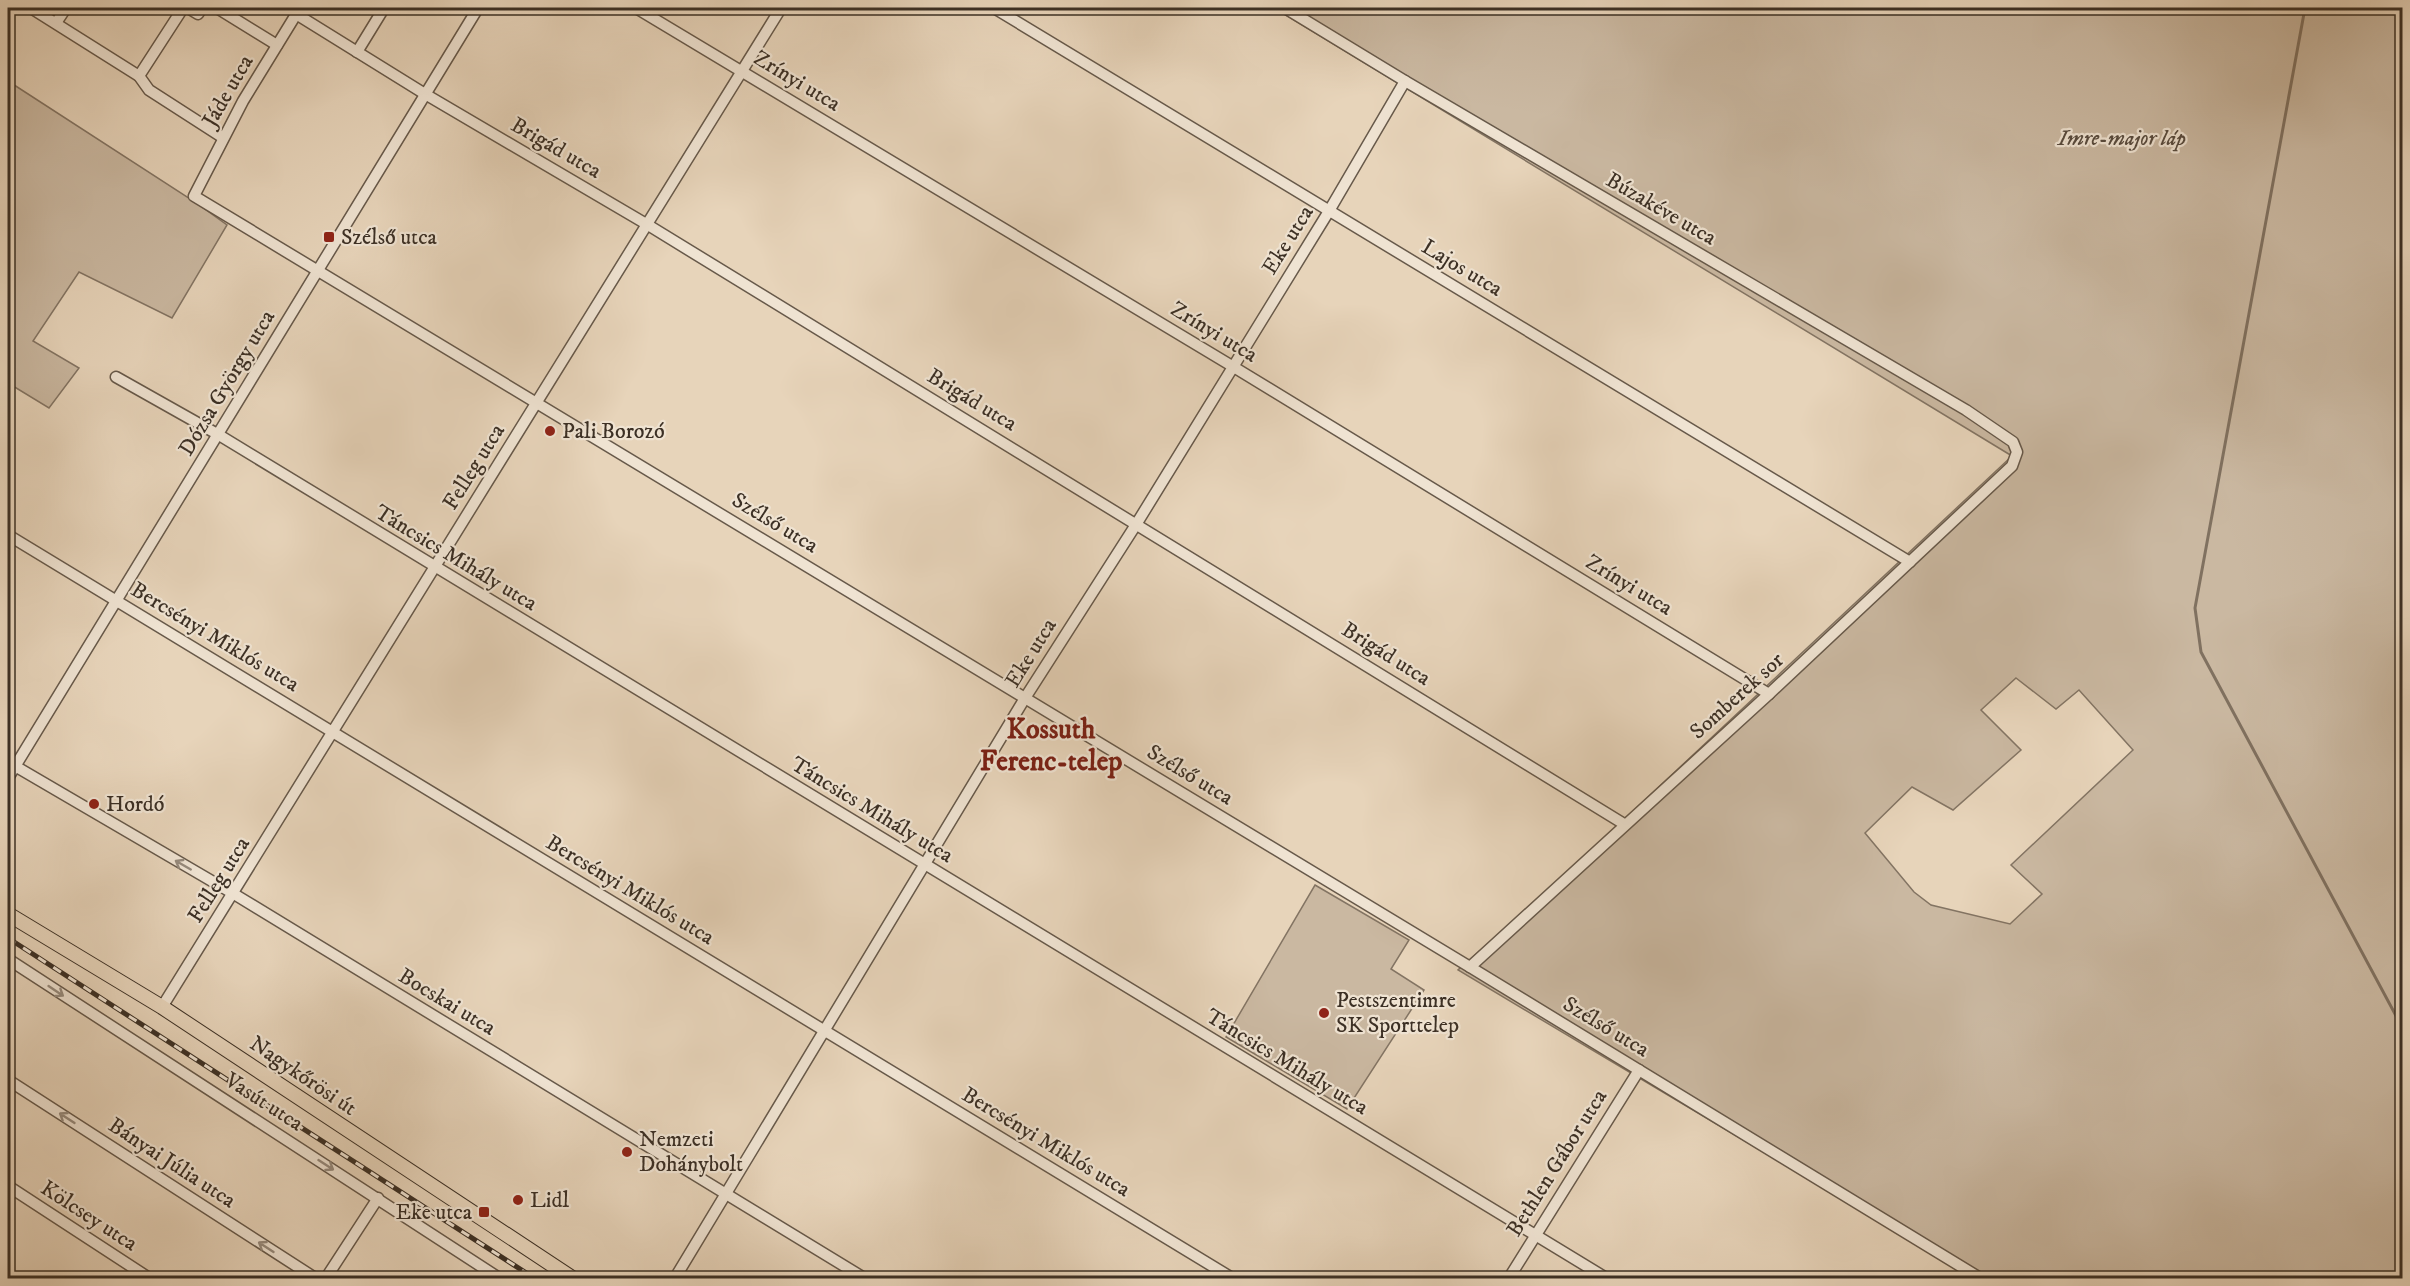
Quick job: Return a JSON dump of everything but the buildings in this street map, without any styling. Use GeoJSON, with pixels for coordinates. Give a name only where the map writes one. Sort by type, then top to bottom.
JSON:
{"type":"FeatureCollection","features":[{"type":"Feature","properties":{"kind":"main road","name":"Nagykőrösi út"},"geometry":{"type":"LineString","coordinates":[[8,914],[162,1007],[572,1278]]}},
{"type":"Feature","properties":{"kind":"street"},"geometry":{"type":"LineString","coordinates":[[31,8],[139,76],[149,90],[222,137]]}},
{"type":"Feature","properties":{"kind":"street"},"geometry":{"type":"LineString","coordinates":[[56,23],[66,8]]}},
{"type":"Feature","properties":{"kind":"street"},"geometry":{"type":"LineString","coordinates":[[139,76],[183,8]]}},
{"type":"Feature","properties":{"kind":"street"},"geometry":{"type":"LineString","coordinates":[[188,8],[198,14],[202,8]]}},
{"type":"Feature","properties":{"kind":"street"},"geometry":{"type":"LineString","coordinates":[[217,8],[277,45]]}},
{"type":"Feature","properties":{"kind":"street"},"geometry":{"type":"LineString","coordinates":[[357,52],[384,8]]}},
{"type":"Feature","properties":{"kind":"street","name":"Dózsa György utca"},"geometry":{"type":"LineString","coordinates":[[8,778],[11,764],[219,435],[478,8]]}},
{"type":"Feature","properties":{"kind":"street","name":"Zrínyi utca"},"geometry":{"type":"LineString","coordinates":[[636,8],[1232,366],[1769,694]]}},
{"type":"Feature","properties":{"kind":"street","name":"Felleg utca"},"geometry":{"type":"LineString","coordinates":[[162,1007],[781,8]]}},
{"type":"Feature","properties":{"kind":"street","name":"Lajos utca"},"geometry":{"type":"LineString","coordinates":[[994,8],[1910,562]]}},
{"type":"Feature","properties":{"kind":"street","name":"Búzakéve utca"},"geometry":{"type":"LineString","coordinates":[[1286,8],[1405,81],[1966,410],[1996,429],[2015,447]]}},
{"type":"Feature","properties":{"kind":"street","name":"Jáde utca"},"geometry":{"type":"LineString","coordinates":[[194,196],[222,137],[298,11]]}},
{"type":"Feature","properties":{"kind":"street","name":"Brigád utca"},"geometry":{"type":"LineString","coordinates":[[298,11],[357,52],[425,94],[648,225],[1137,523],[1624,824]]}},
{"type":"Feature","properties":{"kind":"street","name":"Eke utca"},"geometry":{"type":"LineString","coordinates":[[675,1278],[1025,698],[1137,523],[1329,211],[1405,81]]}},
{"type":"Feature","properties":{"kind":"street","name":"Szélső utca"},"geometry":{"type":"LineString","coordinates":[[194,196],[1980,1278]]}},
{"type":"Feature","properties":{"kind":"street","name":"Táncsics Mihály utca"},"geometry":{"type":"LineString","coordinates":[[116,377],[219,435],[1606,1278]]}},
{"type":"Feature","properties":{"kind":"street","name":"Somberek sor"},"geometry":{"type":"LineString","coordinates":[[1470,967],[1769,694],[2012,466],[2016,457],[2015,447]]}},
{"type":"Feature","properties":{"kind":"street","name":"Bercsényi Miklós utca"},"geometry":{"type":"LineString","coordinates":[[8,535],[1233,1278]]}},
{"type":"Feature","properties":{"kind":"street","name":"Bocskai utca"},"geometry":{"type":"LineString","coordinates":[[11,764],[234,894],[864,1278]]}},
{"type":"Feature","properties":{"kind":"street","name":"Vasút utca"},"geometry":{"type":"LineString","coordinates":[[8,959],[499,1278]]}},
{"type":"Feature","properties":{"kind":"street","name":"Bethlen Gábor utca"},"geometry":{"type":"LineString","coordinates":[[1509,1278],[1639,1070]]}},
{"type":"Feature","properties":{"kind":"street","name":"Bányai Júlia utca"},"geometry":{"type":"LineString","coordinates":[[8,1080],[315,1278]]}},
{"type":"Feature","properties":{"kind":"street","name":"Kölcsey utca"},"geometry":{"type":"LineString","coordinates":[[8,1186],[149,1278]]}},
{"type":"Feature","properties":{"kind":"street"},"geometry":{"type":"LineString","coordinates":[[326,1278],[378,1198]]}},
{"type":"Feature","properties":{"kind":"green space","name":"Imre-major láp"},"geometry":{"type":"Polygon","coordinates":[[[1274,8],[2402,8],[2402,1278],[1975,1278],[1458,970],[1550,889],[2012,456],[1274,8]],[[2016,678],[1981,710],[2021,750],[1953,810],[1912,787],[1865,833],[1914,892],[1931,905],[2010,924],[2042,894],[2011,865],[2133,750],[2079,690],[2056,709],[2016,678]]]}},
{"type":"Feature","properties":{"kind":"green space"},"geometry":{"type":"Polygon","coordinates":[[[8,81],[227,225],[172,318],[79,272],[33,341],[79,368],[49,408],[8,383],[8,81]]]}},
{"type":"Feature","properties":{"kind":"green space","name":"Pestszentimre SK Sporttelep"},"geometry":{"type":"Polygon","coordinates":[[[1315,885],[1409,940],[1391,969],[1424,990],[1347,1109],[1226,1037],[1315,885]]]}},
{"type":"Feature","properties":{"kind":"waterway"},"geometry":{"type":"LineString","coordinates":[[2305,8],[2195,608],[2201,652],[2402,1027]]}},
{"type":"Feature","properties":{"kind":"railway"},"geometry":{"type":"LineString","coordinates":[[8,938],[534,1278]]}},
{"type":"Feature","properties":{"kind":"place","name":"Szélső utca"},"geometry":{"type":"Point","coordinates":[329,237]}},
{"type":"Feature","properties":{"kind":"place","name":"Pali Borozó"},"geometry":{"type":"Point","coordinates":[550,431]}},
{"type":"Feature","properties":{"kind":"place","name":"Hordó"},"geometry":{"type":"Point","coordinates":[94,804]}},
{"type":"Feature","properties":{"kind":"place","name":"Pestszentimre SK Sporttelep"},"geometry":{"type":"Point","coordinates":[1324,1013]}},
{"type":"Feature","properties":{"kind":"place","name":"Nemzeti Dohánybolt"},"geometry":{"type":"Point","coordinates":[627,1152]}},
{"type":"Feature","properties":{"kind":"place","name":"Lidl"},"geometry":{"type":"Point","coordinates":[518,1200]}},
{"type":"Feature","properties":{"kind":"place","name":"Eke utca"},"geometry":{"type":"Point","coordinates":[484,1212]}},
{"type":"Feature","properties":{"kind":"district","name":"Kossuth Ferenc-telep"},"geometry":{"type":"Point","coordinates":[1051,745]}}]}
